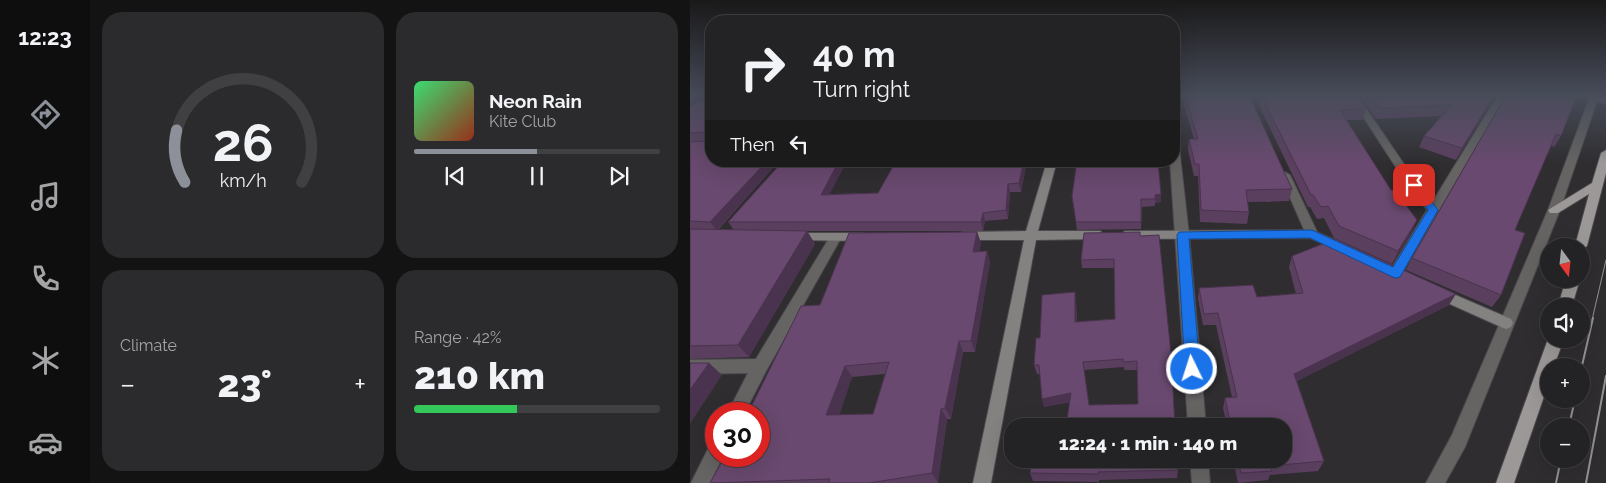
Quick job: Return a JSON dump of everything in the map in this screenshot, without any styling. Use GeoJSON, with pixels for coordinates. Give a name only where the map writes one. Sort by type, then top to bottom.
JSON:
{"type":"FeatureCollection","features":[{"type":"Feature","properties":{"kind":"main road"},"geometry":{"type":"LineString","coordinates":[[1583,238],[1606,153]]}},
{"type":"Feature","properties":{"kind":"main road"},"geometry":{"type":"LineString","coordinates":[[1554,210],[1598,185]]}},
{"type":"Feature","properties":{"kind":"main road"},"geometry":{"type":"LineString","coordinates":[[1505,483],[1553,348]]}},
{"type":"Feature","properties":{"kind":"street"},"geometry":{"type":"LineString","coordinates":[[1368,118],[1404,172],[1433,210]]}},
{"type":"Feature","properties":{"kind":"street"},"geometry":{"type":"LineString","coordinates":[[1395,274],[1488,118]]}},
{"type":"Feature","properties":{"kind":"street"},"geometry":{"type":"LineString","coordinates":[[1435,483],[1459,441],[1554,210],[1588,118]]}},
{"type":"Feature","properties":{"kind":"street"},"geometry":{"type":"LineString","coordinates":[[1280,165],[1312,234]]}},
{"type":"Feature","properties":{"kind":"street"},"geometry":{"type":"LineString","coordinates":[[982,483],[1031,235],[1050,167]]}},
{"type":"Feature","properties":{"kind":"street"},"geometry":{"type":"LineString","coordinates":[[1176,167],[1196,418]]}},
{"type":"Feature","properties":{"kind":"street"},"geometry":{"type":"LineString","coordinates":[[953,236],[1312,234],[1354,254]]}},
{"type":"Feature","properties":{"kind":"street"},"geometry":{"type":"LineString","coordinates":[[778,237],[874,237]]}},
{"type":"Feature","properties":{"kind":"street"},"geometry":{"type":"LineString","coordinates":[[741,402],[760,366],[835,238]]}},
{"type":"Feature","properties":{"kind":"street"},"geometry":{"type":"LineString","coordinates":[[1421,285],[1506,323]]}},
{"type":"Feature","properties":{"kind":"street"},"geometry":{"type":"LineString","coordinates":[[690,367],[760,366]]}},
{"type":"Feature","properties":{"kind":"street"},"geometry":{"type":"LineString","coordinates":[[700,483],[708,467]]}},
{"type":"Feature","properties":{"kind":"street"},"geometry":{"type":"LineString","coordinates":[[1200,468],[1201,483]]}},
{"type":"Feature","properties":{"kind":"building"},"geometry":{"type":"Polygon","coordinates":[[[690,118],[705,118],[705,132],[690,133],[690,118]]]}},
{"type":"Feature","properties":{"kind":"building"},"geometry":{"type":"Polygon","coordinates":[[[1192,118],[1259,118],[1292,189],[1246,190],[1249,212],[1201,210],[1199,164],[1195,164],[1189,139],[1198,139],[1192,118]]]}},
{"type":"Feature","properties":{"kind":"building"},"geometry":{"type":"Polygon","coordinates":[[[1272,118],[1345,118],[1391,190],[1395,190],[1417,220],[1398,251],[1339,226],[1328,206],[1321,207],[1313,195],[1311,195],[1272,118]]]}},
{"type":"Feature","properties":{"kind":"building"},"geometry":{"type":"Polygon","coordinates":[[[1441,118],[1480,118],[1462,148],[1424,136],[1441,118]]]}},
{"type":"Feature","properties":{"kind":"building"},"geometry":{"type":"Polygon","coordinates":[[[1493,118],[1568,118],[1561,136],[1556,134],[1515,230],[1525,233],[1501,295],[1412,258],[1493,118]]]}},
{"type":"Feature","properties":{"kind":"building"},"geometry":{"type":"Polygon","coordinates":[[[705,141],[705,167],[761,167],[710,222],[690,221],[690,142],[705,141]]]}},
{"type":"Feature","properties":{"kind":"building"},"geometry":{"type":"Polygon","coordinates":[[[778,167],[836,167],[821,195],[878,193],[893,167],[1023,167],[1019,183],[1008,184],[1006,210],[983,213],[981,222],[728,222],[778,167]]]}},
{"type":"Feature","properties":{"kind":"building"},"geometry":{"type":"Polygon","coordinates":[[[1076,167],[1159,167],[1161,194],[1155,195],[1155,199],[1141,199],[1141,222],[1076,222],[1072,196],[1076,167]]]}},
{"type":"Feature","properties":{"kind":"building"},"geometry":{"type":"Polygon","coordinates":[[[690,229],[807,231],[738,345],[690,346],[690,229]]]}},
{"type":"Feature","properties":{"kind":"building"},"geometry":{"type":"Polygon","coordinates":[[[977,232],[973,252],[987,251],[971,341],[959,341],[945,408],[941,409],[932,473],[869,483],[829,483],[830,479],[710,483],[719,467],[770,467],[770,402],[753,402],[801,306],[820,305],[849,233],[977,232]],[[889,362],[845,366],[826,415],[873,414],[889,362]]]}},
{"type":"Feature","properties":{"kind":"building"},"geometry":{"type":"Polygon","coordinates":[[[1140,232],[1140,236],[1159,235],[1171,354],[1175,418],[1067,418],[1071,393],[1042,399],[1039,365],[1034,365],[1036,338],[1040,338],[1042,295],[1075,292],[1075,322],[1115,319],[1114,259],[1081,260],[1084,233],[1140,232]],[[1123,359],[1083,362],[1089,405],[1138,404],[1137,361],[1123,362],[1123,359]]]}},
{"type":"Feature","properties":{"kind":"building"},"geometry":{"type":"Polygon","coordinates":[[[1335,239],[1456,294],[1294,374],[1324,461],[1292,464],[1292,418],[1229,418],[1225,398],[1237,397],[1218,313],[1204,314],[1199,288],[1253,285],[1257,297],[1303,293],[1292,256],[1335,239]]]}},
{"type":"Feature","properties":{"kind":"building"},"geometry":{"type":"Polygon","coordinates":[[[690,363],[709,363],[690,390],[690,363]]]}},
{"type":"Feature","properties":{"kind":"building"},"geometry":{"type":"Polygon","coordinates":[[[1031,468],[1178,468],[1178,470],[1098,472],[1098,474],[1030,473],[1031,468]]]}},
{"type":"Feature","properties":{"kind":"building"},"geometry":{"type":"Polygon","coordinates":[[[1240,468],[1271,468],[1272,471],[1241,473],[1240,468]]]}},
{"type":"Feature","properties":{"kind":"tram line"},"geometry":{"type":"LineString","coordinates":[[1592,320],[1606,260]]}},
{"type":"Feature","properties":{"kind":"tram line"},"geometry":{"type":"LineString","coordinates":[[1584,358],[1593,318]]}},
{"type":"Feature","properties":{"kind":"tram line"},"geometry":{"type":"LineString","coordinates":[[1586,483],[1606,376]]}},
{"type":"Feature","properties":{"kind":"tram line"},"geometry":{"type":"LineString","coordinates":[[1571,418],[1573,408]]}},
{"type":"Feature","properties":{"kind":"tram line"},"geometry":{"type":"LineString","coordinates":[[1556,483],[1559,468]]}},
{"type":"Feature","properties":{"kind":"route"},"geometry":{"type":"LineString","coordinates":[[1192,369],[1183,235],[1312,234],[1395,274],[1433,210],[1414,185]]}}]}
